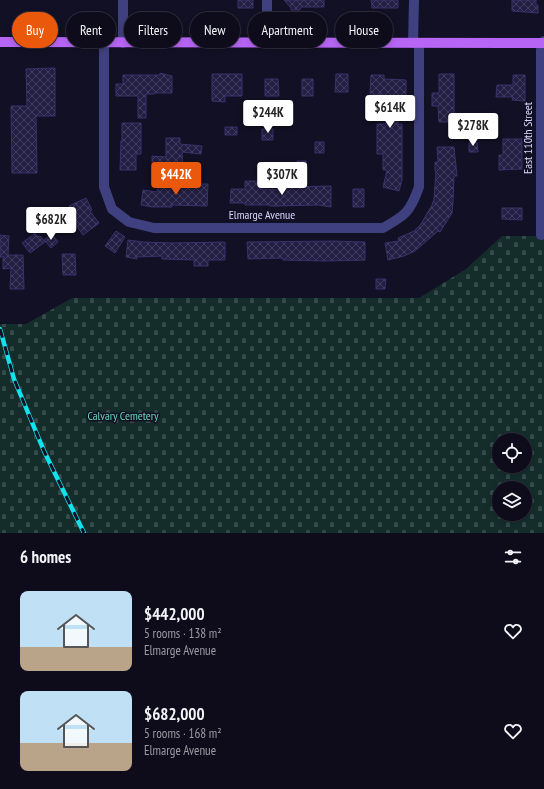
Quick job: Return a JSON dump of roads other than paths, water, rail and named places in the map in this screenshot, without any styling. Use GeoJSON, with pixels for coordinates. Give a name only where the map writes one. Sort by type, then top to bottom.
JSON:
{"type":"FeatureCollection","features":[{"type":"Feature","properties":{"kind":"main road"},"geometry":{"type":"LineString","coordinates":[[0,42],[66,43]]}},
{"type":"Feature","properties":{"kind":"main road"},"geometry":{"type":"LineString","coordinates":[[116,43],[248,43]]}},
{"type":"Feature","properties":{"kind":"main road"},"geometry":{"type":"LineString","coordinates":[[327,43],[544,43]]}},
{"type":"Feature","properties":{"kind":"street"},"geometry":{"type":"LineString","coordinates":[[123,0],[123,43]]}},
{"type":"Feature","properties":{"kind":"street"},"geometry":{"type":"LineString","coordinates":[[267,0],[267,12]]}},
{"type":"Feature","properties":{"kind":"street","name":"Elmarge Avenue"},"geometry":{"type":"LineString","coordinates":[[104,48],[104,187],[112,209],[129,222],[154,228],[383,228],[402,217],[413,203],[419,187],[414,0]]}},
{"type":"Feature","properties":{"kind":"street","name":"East 110th Street"},"geometry":{"type":"LineString","coordinates":[[542,235],[541,50],[544,43]]}},
{"type":"Feature","properties":{"kind":"railway"},"geometry":{"type":"LineString","coordinates":[[0,329],[14,379],[44,451],[84,533]]}},
{"type":"Feature","properties":{"kind":"park label","name":"Calvary Cemetery"},"geometry":{"type":"Point","coordinates":[123,416]}}]}
